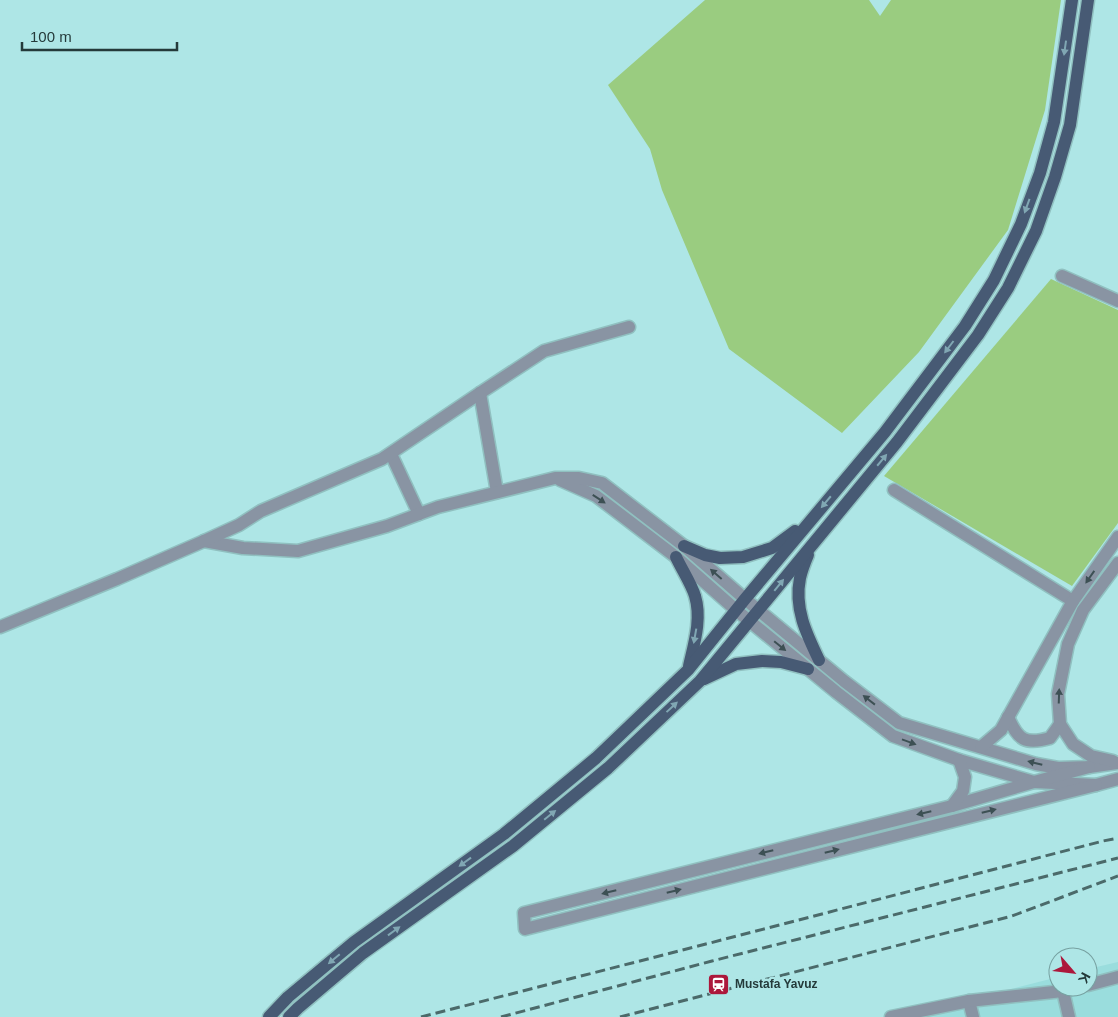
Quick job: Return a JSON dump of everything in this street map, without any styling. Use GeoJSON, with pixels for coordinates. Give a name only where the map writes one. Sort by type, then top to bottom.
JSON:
{"type":"FeatureCollection","features":[{"type":"Feature","properties":{"kind":"main road"},"geometry":{"type":"LineString","coordinates":[[269,1017],[288,997],[354,942],[504,834],[596,758],[688,670],[884,432],[965,326],[994,280],[1021,224],[1042,164],[1054,122],[1072,0]]}},
{"type":"Feature","properties":{"kind":"main road"},"geometry":{"type":"LineString","coordinates":[[289,1017],[363,953],[513,846],[608,768],[700,681],[897,442],[978,335],[1008,288],[1036,231],[1055,178],[1070,125],[1088,0]]}},
{"type":"Feature","properties":{"kind":"main road"},"geometry":{"type":"LineString","coordinates":[[684,546],[704,556],[720,558],[742,557],[772,548],[811,520]]}},
{"type":"Feature","properties":{"kind":"main road"},"geometry":{"type":"LineString","coordinates":[[811,546],[800,578],[798,605],[806,632],[819,660]]}},
{"type":"Feature","properties":{"kind":"main road"},"geometry":{"type":"LineString","coordinates":[[676,557],[695,596],[698,618],[688,670]]}},
{"type":"Feature","properties":{"kind":"main road"},"geometry":{"type":"LineString","coordinates":[[700,681],[736,664],[762,661],[781,662],[808,669]]}},
{"type":"Feature","properties":{"kind":"street"},"geometry":{"type":"LineString","coordinates":[[1062,276],[1118,301]]}},
{"type":"Feature","properties":{"kind":"street"},"geometry":{"type":"LineString","coordinates":[[0,627],[204,541],[239,525],[261,511],[382,459],[544,351],[629,327]]}},
{"type":"Feature","properties":{"kind":"street"},"geometry":{"type":"LineString","coordinates":[[480,393],[498,492]]}},
{"type":"Feature","properties":{"kind":"street"},"geometry":{"type":"LineString","coordinates":[[390,454],[419,514]]}},
{"type":"Feature","properties":{"kind":"street"},"geometry":{"type":"LineString","coordinates":[[204,541],[243,548],[298,551],[387,526],[438,507],[555,478],[579,478],[602,484],[684,546],[758,610],[899,723],[1036,764],[1058,768],[1089,767],[1118,763]]}},
{"type":"Feature","properties":{"kind":"street"},"geometry":{"type":"LineString","coordinates":[[555,478],[596,496],[676,557],[736,610],[893,736],[959,760],[1034,782],[1096,784]]}},
{"type":"Feature","properties":{"kind":"street"},"geometry":{"type":"LineString","coordinates":[[894,490],[1073,601]]}},
{"type":"Feature","properties":{"kind":"street"},"geometry":{"type":"LineString","coordinates":[[981,747],[1001,730],[1073,601],[1118,537]]}},
{"type":"Feature","properties":{"kind":"street"},"geometry":{"type":"LineString","coordinates":[[1118,564],[1083,610],[1068,644],[1058,694],[1060,724],[1073,744],[1092,756],[1118,763]]}},
{"type":"Feature","properties":{"kind":"street"},"geometry":{"type":"LineString","coordinates":[[1008,718],[1014,732],[1022,738],[1037,742],[1050,738],[1060,724]]}},
{"type":"Feature","properties":{"kind":"street"},"geometry":{"type":"LineString","coordinates":[[952,806],[963,791],[965,777],[959,760]]}},
{"type":"Feature","properties":{"kind":"street"},"geometry":{"type":"LineString","coordinates":[[1089,767],[952,806],[524,913],[525,929],[1118,779]]}},
{"type":"Feature","properties":{"kind":"street"},"geometry":{"type":"LineString","coordinates":[[1098,982],[1118,977]]}},
{"type":"Feature","properties":{"kind":"street"},"geometry":{"type":"LineString","coordinates":[[891,1017],[969,1001],[1048,993]]}},
{"type":"Feature","properties":{"kind":"street"},"geometry":{"type":"LineString","coordinates":[[1064,997],[1069,1017]]}},
{"type":"Feature","properties":{"kind":"street"},"geometry":{"type":"LineString","coordinates":[[969,1001],[973,1017]]}},
{"type":"Feature","properties":{"kind":"shaded area"},"geometry":{"type":"Polygon","coordinates":[[[1118,962],[1118,1017],[902,1017],[1048,980],[1048,997],[1098,997],[1098,967],[1118,962]]]}},
{"type":"Feature","properties":{"kind":"green space"},"geometry":{"type":"Polygon","coordinates":[[[705,0],[869,0],[880,16],[891,0],[1061,0],[1045,110],[1008,230],[919,352],[842,433],[729,349],[662,190],[650,149],[608,85],[705,0]]]}},
{"type":"Feature","properties":{"kind":"green space"},"geometry":{"type":"Polygon","coordinates":[[[1051,279],[1118,310],[1118,523],[1072,586],[884,476],[1051,279]]]}},
{"type":"Feature","properties":{"kind":"railway"},"geometry":{"type":"LineString","coordinates":[[421,1017],[1118,838]]}},
{"type":"Feature","properties":{"kind":"railway"},"geometry":{"type":"LineString","coordinates":[[501,1017],[712,961],[1118,858]]}},
{"type":"Feature","properties":{"kind":"railway"},"geometry":{"type":"LineString","coordinates":[[620,1017],[1012,916],[1118,876]]}},
{"type":"Feature","properties":{"kind":"place","name":"Mustafa Yavuz"},"geometry":{"type":"Point","coordinates":[719,984]}}]}
